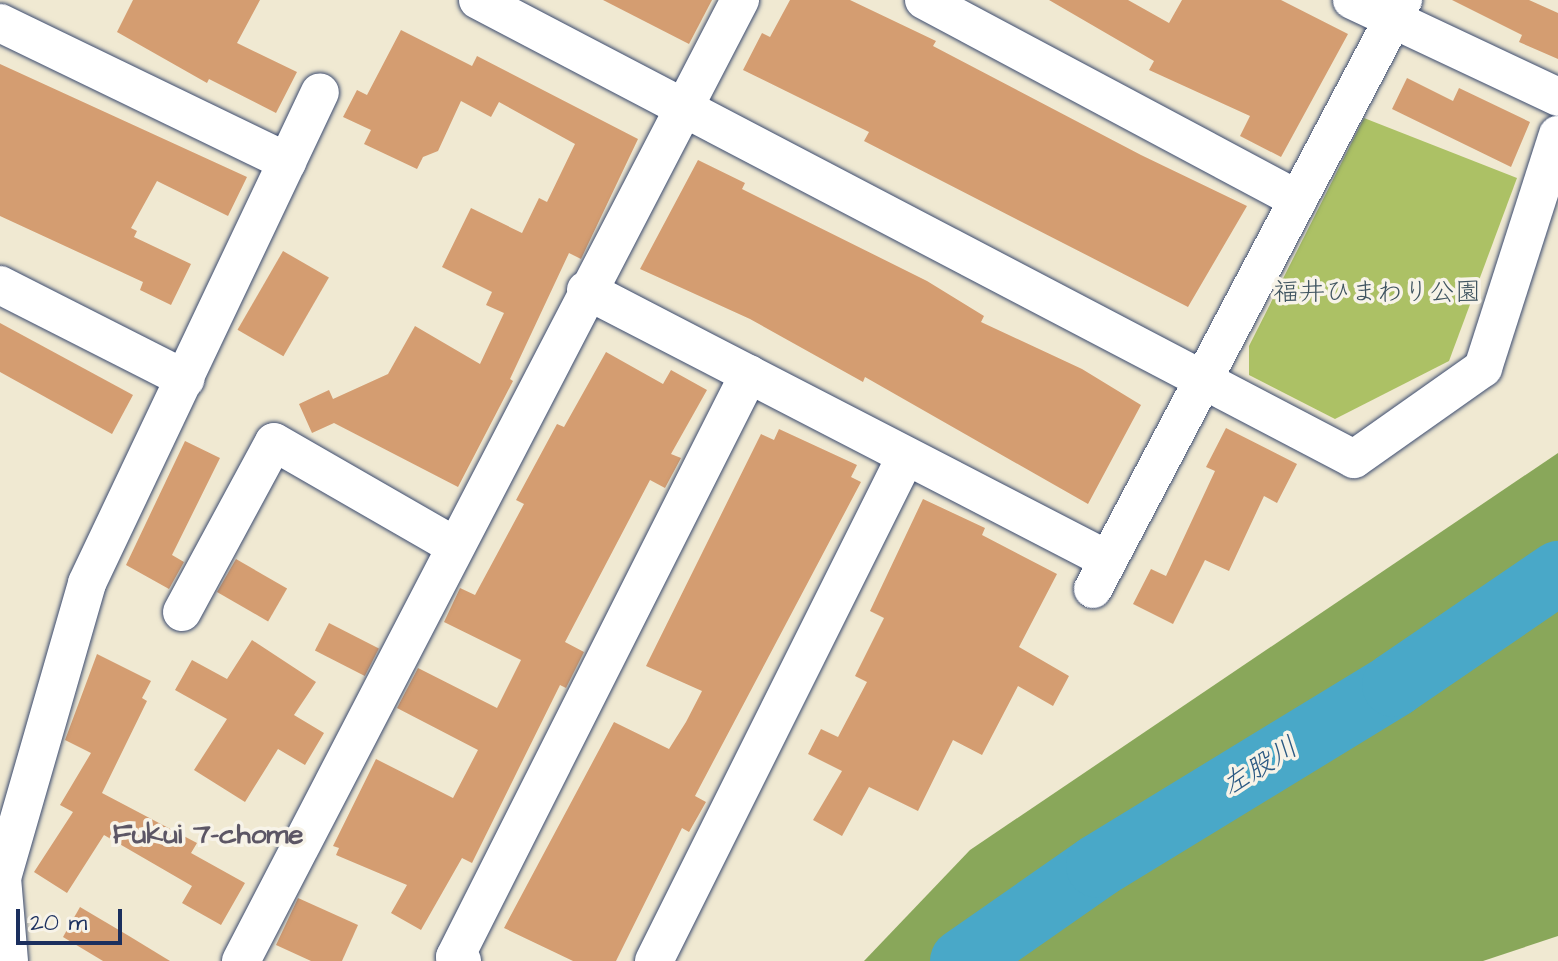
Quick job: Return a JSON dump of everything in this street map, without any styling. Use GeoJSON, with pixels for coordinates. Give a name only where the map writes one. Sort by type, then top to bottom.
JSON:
{"type":"FeatureCollection","features":[{"type":"Feature","properties":{"kind":"street"},"geometry":{"type":"LineString","coordinates":[[478,0],[1354,459],[1483,368],[1558,135]]}},
{"type":"Feature","properties":{"kind":"street"},"geometry":{"type":"LineString","coordinates":[[241,961],[681,107],[740,0]]}},
{"type":"Feature","properties":{"kind":"street"},"geometry":{"type":"LineString","coordinates":[[924,0],[1298,200]]}},
{"type":"Feature","properties":{"kind":"street"},"geometry":{"type":"LineString","coordinates":[[1352,0],[1398,11],[1558,97]]}},
{"type":"Feature","properties":{"kind":"street"},"geometry":{"type":"LineString","coordinates":[[586,290],[906,456],[1101,574],[1398,11]]}},
{"type":"Feature","properties":{"kind":"street"},"geometry":{"type":"LineString","coordinates":[[0,23],[287,162]]}},
{"type":"Feature","properties":{"kind":"street"},"geometry":{"type":"LineString","coordinates":[[9,961],[2,878],[87,583],[320,92]]}},
{"type":"Feature","properties":{"kind":"street"},"geometry":{"type":"LineString","coordinates":[[0,285],[185,379]]}},
{"type":"Feature","properties":{"kind":"street"},"geometry":{"type":"LineString","coordinates":[[462,961],[455,957],[749,374]]}},
{"type":"Feature","properties":{"kind":"street"},"geometry":{"type":"LineString","coordinates":[[182,612],[274,442],[455,546]]}},
{"type":"Feature","properties":{"kind":"street"},"geometry":{"type":"LineString","coordinates":[[654,961],[906,456]]}},
{"type":"Feature","properties":{"kind":"green space","name":"福井ひまわり公園"},"geometry":{"type":"Polygon","coordinates":[[[1364,118],[1517,178],[1449,361],[1335,419],[1249,375],[1249,346],[1364,118]]]}},
{"type":"Feature","properties":{"kind":"green space"},"geometry":{"type":"Polygon","coordinates":[[[1558,453],[1558,936],[1483,961],[864,961],[970,850],[1558,453]]]}},
{"type":"Feature","properties":{"kind":"building"},"geometry":{"type":"Polygon","coordinates":[[[133,0],[260,0],[237,43],[297,72],[276,113],[209,79],[207,83],[117,32],[133,0]]]}},
{"type":"Feature","properties":{"kind":"building"},"geometry":{"type":"Polygon","coordinates":[[[603,0],[712,0],[689,44],[603,0]]]}},
{"type":"Feature","properties":{"kind":"building"},"geometry":{"type":"Polygon","coordinates":[[[790,0],[850,0],[936,41],[933,46],[1141,155],[1247,206],[1188,307],[864,141],[869,132],[743,70],[762,33],[770,37],[790,0]]]}},
{"type":"Feature","properties":{"kind":"building"},"geometry":{"type":"Polygon","coordinates":[[[1049,0],[1128,0],[1169,23],[1182,0],[1281,0],[1348,34],[1281,157],[1240,136],[1250,116],[1149,70],[1154,61],[1049,0]]]}},
{"type":"Feature","properties":{"kind":"building"},"geometry":{"type":"Polygon","coordinates":[[[1452,0],[1529,0],[1558,13],[1558,59],[1519,42],[1522,35],[1452,0]]]}},
{"type":"Feature","properties":{"kind":"building"},"geometry":{"type":"Polygon","coordinates":[[[401,30],[472,66],[477,56],[638,139],[581,259],[569,253],[510,379],[513,381],[458,487],[334,423],[312,433],[299,404],[329,390],[333,399],[388,374],[415,326],[480,364],[504,313],[486,305],[492,292],[442,267],[471,208],[522,233],[539,198],[547,202],[575,144],[499,102],[491,117],[461,101],[438,151],[423,157],[417,169],[364,144],[371,130],[343,117],[357,90],[367,95],[401,30]]]}},
{"type":"Feature","properties":{"kind":"building"},"geometry":{"type":"Polygon","coordinates":[[[0,64],[247,177],[228,216],[157,181],[131,228],[137,231],[134,237],[191,264],[171,305],[140,290],[143,282],[0,216],[0,64]]]}},
{"type":"Feature","properties":{"kind":"building"},"geometry":{"type":"Polygon","coordinates":[[[1407,78],[1453,101],[1459,88],[1530,122],[1511,167],[1392,109],[1407,78]]]}},
{"type":"Feature","properties":{"kind":"building"},"geometry":{"type":"Polygon","coordinates":[[[698,160],[745,183],[742,189],[927,281],[984,316],[981,322],[1082,369],[1141,405],[1088,504],[865,377],[863,382],[750,319],[640,269],[698,160]]]}},
{"type":"Feature","properties":{"kind":"building"},"geometry":{"type":"Polygon","coordinates":[[[283,251],[329,278],[283,356],[238,330],[283,251]]]}},
{"type":"Feature","properties":{"kind":"building"},"geometry":{"type":"Polygon","coordinates":[[[0,323],[133,395],[112,434],[0,372],[0,323]]]}},
{"type":"Feature","properties":{"kind":"building"},"geometry":{"type":"Polygon","coordinates":[[[606,352],[663,384],[671,370],[707,390],[671,454],[681,458],[665,488],[650,480],[565,642],[584,652],[566,688],[560,685],[472,863],[462,858],[421,930],[391,913],[407,885],[336,855],[339,848],[333,846],[376,759],[453,798],[478,750],[397,708],[418,668],[497,708],[521,660],[444,622],[460,588],[475,595],[524,504],[516,500],[557,424],[564,427],[606,352]]]}},
{"type":"Feature","properties":{"kind":"building"},"geometry":{"type":"Polygon","coordinates":[[[1226,428],[1297,464],[1277,503],[1264,496],[1229,571],[1205,560],[1173,624],[1133,604],[1151,569],[1166,576],[1215,471],[1206,467],[1226,428]]]}},
{"type":"Feature","properties":{"kind":"building"},"geometry":{"type":"Polygon","coordinates":[[[779,429],[857,465],[851,477],[861,482],[695,796],[706,802],[689,832],[682,828],[616,961],[573,961],[504,928],[614,722],[669,749],[686,722],[702,691],[646,666],[761,434],[774,440],[779,429]]]}},
{"type":"Feature","properties":{"kind":"building"},"geometry":{"type":"Polygon","coordinates":[[[185,441],[220,458],[172,555],[184,562],[169,589],[126,565],[185,441]]]}},
{"type":"Feature","properties":{"kind":"building"},"geometry":{"type":"Polygon","coordinates":[[[923,499],[985,528],[982,535],[1057,574],[1019,647],[1069,676],[1053,706],[1018,686],[982,755],[953,740],[918,811],[869,787],[842,836],[813,820],[842,771],[808,754],[821,729],[838,737],[867,682],[855,676],[884,618],[870,611],[923,499]]]}},
{"type":"Feature","properties":{"kind":"building"},"geometry":{"type":"Polygon","coordinates":[[[236,559],[287,588],[268,621],[217,592],[236,559]]]}},
{"type":"Feature","properties":{"kind":"building"},"geometry":{"type":"Polygon","coordinates":[[[329,623],[379,648],[365,676],[315,651],[329,623]]]}},
{"type":"Feature","properties":{"kind":"building"},"geometry":{"type":"Polygon","coordinates":[[[252,640],[316,682],[294,715],[324,733],[305,765],[278,749],[245,802],[194,770],[227,719],[175,690],[192,660],[227,679],[252,640]]]}},
{"type":"Feature","properties":{"kind":"building"},"geometry":{"type":"Polygon","coordinates":[[[97,654],[151,681],[142,698],[147,701],[102,793],[197,843],[191,853],[245,883],[221,925],[182,903],[192,886],[104,835],[67,893],[34,872],[73,812],[60,805],[91,753],[65,740],[97,654]]]}},
{"type":"Feature","properties":{"kind":"building"},"geometry":{"type":"Polygon","coordinates":[[[298,898],[358,925],[342,961],[311,961],[276,945],[298,898]]]}},
{"type":"Feature","properties":{"kind":"building"},"geometry":{"type":"Polygon","coordinates":[[[80,907],[170,961],[103,961],[63,937],[80,907]]]}},
{"type":"Feature","properties":{"kind":"waterway","name":"左股川"},"geometry":{"type":"LineString","coordinates":[[962,961],[1098,866],[1394,685],[1558,573]]}},
{"type":"Feature","properties":{"kind":"district","name":"Fukui 7-chome"},"geometry":{"type":"Point","coordinates":[208,835]}}]}
